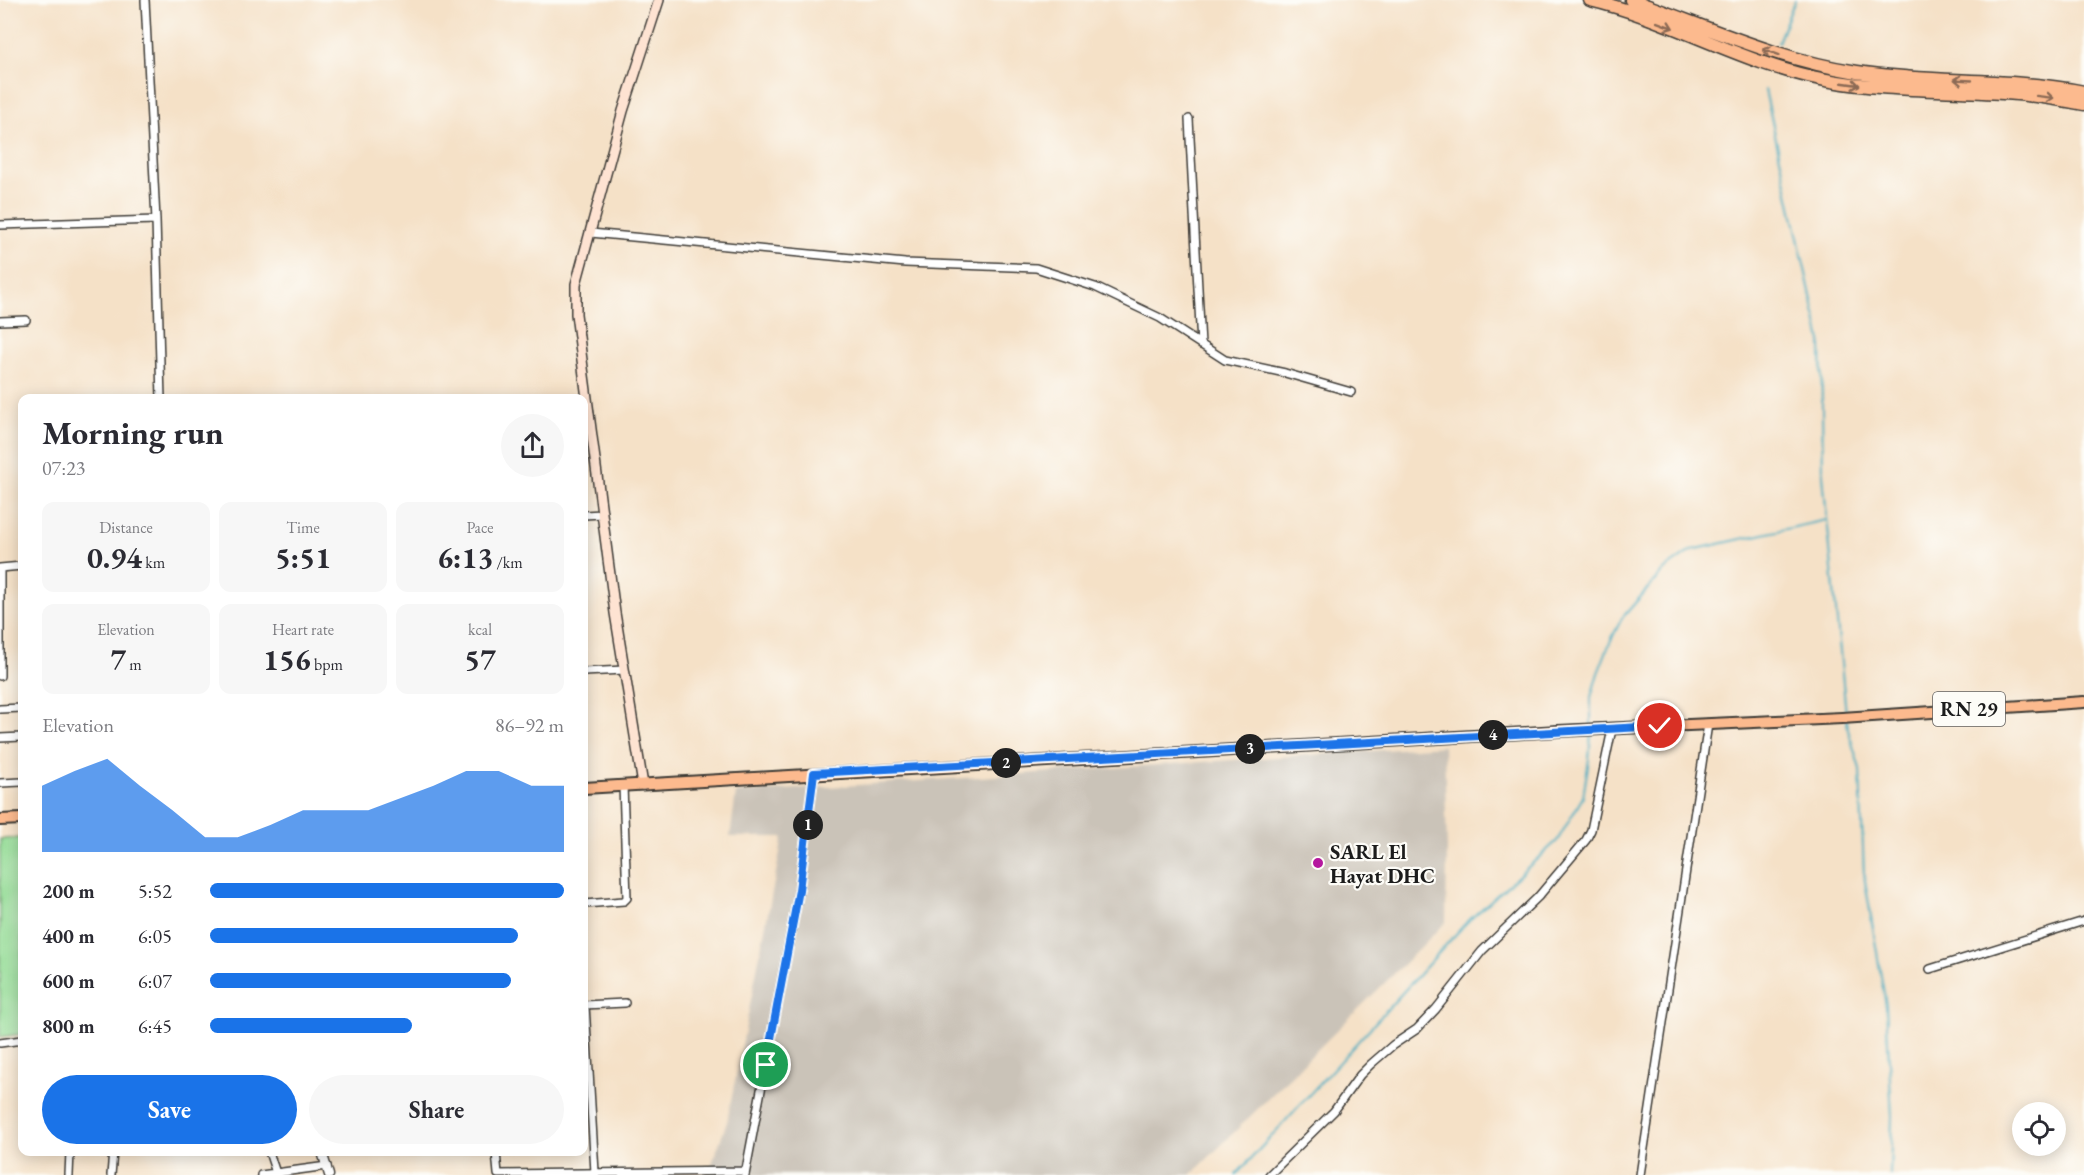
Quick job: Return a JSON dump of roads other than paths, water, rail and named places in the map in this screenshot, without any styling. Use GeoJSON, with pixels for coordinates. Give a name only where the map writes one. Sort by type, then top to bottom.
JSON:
{"type":"FeatureCollection","features":[{"type":"Feature","properties":{"kind":"highway"},"geometry":{"type":"LineString","coordinates":[[1590,0],[1646,18],[1773,67],[1817,78],[1876,87],[2021,94],[2084,104]]}},
{"type":"Feature","properties":{"kind":"highway"},"geometry":{"type":"LineString","coordinates":[[1630,0],[1778,54],[1831,68],[1886,76],[2023,84],[2084,93]]}},
{"type":"Feature","properties":{"kind":"main road"},"geometry":{"type":"LineString","coordinates":[[586,394],[576,314],[576,284],[623,111],[659,0]]}},
{"type":"Feature","properties":{"kind":"main road"},"geometry":{"type":"LineString","coordinates":[[588,406],[642,785]]}},
{"type":"Feature","properties":{"kind":"main road","name":"RN 29"},"geometry":{"type":"LineString","coordinates":[[588,788],[1599,729],[1842,718],[2084,702]]}},
{"type":"Feature","properties":{"kind":"main road"},"geometry":{"type":"LineString","coordinates":[[0,820],[18,819]]}},
{"type":"Feature","properties":{"kind":"street"},"geometry":{"type":"LineString","coordinates":[[145,0],[156,220],[160,394]]}},
{"type":"Feature","properties":{"kind":"street"},"geometry":{"type":"LineString","coordinates":[[1189,119],[1201,345]]}},
{"type":"Feature","properties":{"kind":"street"},"geometry":{"type":"LineString","coordinates":[[0,225],[156,220]]}},
{"type":"Feature","properties":{"kind":"street"},"geometry":{"type":"LineString","coordinates":[[591,234],[905,263],[1036,268],[1095,287],[1160,318],[1225,360],[1285,373],[1351,392]]}},
{"type":"Feature","properties":{"kind":"street"},"geometry":{"type":"LineString","coordinates":[[0,321],[26,320]]}},
{"type":"Feature","properties":{"kind":"street"},"geometry":{"type":"LineString","coordinates":[[588,515],[602,514]]}},
{"type":"Feature","properties":{"kind":"street"},"geometry":{"type":"LineString","coordinates":[[0,676],[0,568],[18,566]]}},
{"type":"Feature","properties":{"kind":"street"},"geometry":{"type":"LineString","coordinates":[[588,672],[624,670]]}},
{"type":"Feature","properties":{"kind":"street"},"geometry":{"type":"LineString","coordinates":[[0,709],[18,708]]}},
{"type":"Feature","properties":{"kind":"street"},"geometry":{"type":"LineString","coordinates":[[1640,1175],[1708,724]]}},
{"type":"Feature","properties":{"kind":"street"},"geometry":{"type":"LineString","coordinates":[[1269,1175],[1334,1111],[1360,1075],[1371,1064],[1417,1029],[1432,1014],[1482,951],[1538,897],[1586,840],[1591,830],[1612,729]]}},
{"type":"Feature","properties":{"kind":"street"},"geometry":{"type":"LineString","coordinates":[[0,738],[18,737]]}},
{"type":"Feature","properties":{"kind":"street"},"geometry":{"type":"LineString","coordinates":[[496,1156],[498,1174],[745,1173],[799,890],[814,773]]}},
{"type":"Feature","properties":{"kind":"street"},"geometry":{"type":"LineString","coordinates":[[0,783],[18,782]]}},
{"type":"Feature","properties":{"kind":"street"},"geometry":{"type":"LineString","coordinates":[[588,904],[624,901],[627,898],[622,786]]}},
{"type":"Feature","properties":{"kind":"street"},"geometry":{"type":"LineString","coordinates":[[1930,969],[2084,921]]}},
{"type":"Feature","properties":{"kind":"street"},"geometry":{"type":"LineString","coordinates":[[588,1005],[625,1003]]}},
{"type":"Feature","properties":{"kind":"street"},"geometry":{"type":"LineString","coordinates":[[0,1043],[18,1041]]}},
{"type":"Feature","properties":{"kind":"street"},"geometry":{"type":"LineString","coordinates":[[588,1066],[595,1172]]}},
{"type":"Feature","properties":{"kind":"street"},"geometry":{"type":"LineString","coordinates":[[69,1175],[70,1156]]}},
{"type":"Feature","properties":{"kind":"street"},"geometry":{"type":"LineString","coordinates":[[111,1175],[113,1156]]}},
{"type":"Feature","properties":{"kind":"street"},"geometry":{"type":"LineString","coordinates":[[270,1156],[276,1173]]}},
{"type":"Feature","properties":{"kind":"street"},"geometry":{"type":"LineString","coordinates":[[261,1175],[328,1170]]}},
{"type":"Feature","properties":{"kind":"waterway"},"geometry":{"type":"LineString","coordinates":[[1778,42],[1795,0]]}},
{"type":"Feature","properties":{"kind":"waterway"},"geometry":{"type":"LineString","coordinates":[[1765,90],[1821,341],[1823,476],[1846,714]]}},
{"type":"Feature","properties":{"kind":"waterway"},"geometry":{"type":"LineString","coordinates":[[1591,725],[1591,697],[1611,640],[1622,618],[1664,570],[1692,550],[1826,520]]}},
{"type":"Feature","properties":{"kind":"waterway"},"geometry":{"type":"LineString","coordinates":[[1847,720],[1860,769],[1864,875],[1886,1006],[1892,1117],[1890,1175]]}},
{"type":"Feature","properties":{"kind":"waterway"},"geometry":{"type":"LineString","coordinates":[[1236,1175],[1466,923],[1557,841],[1583,797],[1591,733]]}},
{"type":"Feature","properties":{"kind":"place","name":"SARL El Hayat DHC"},"geometry":{"type":"Point","coordinates":[1318,863]}}]}
